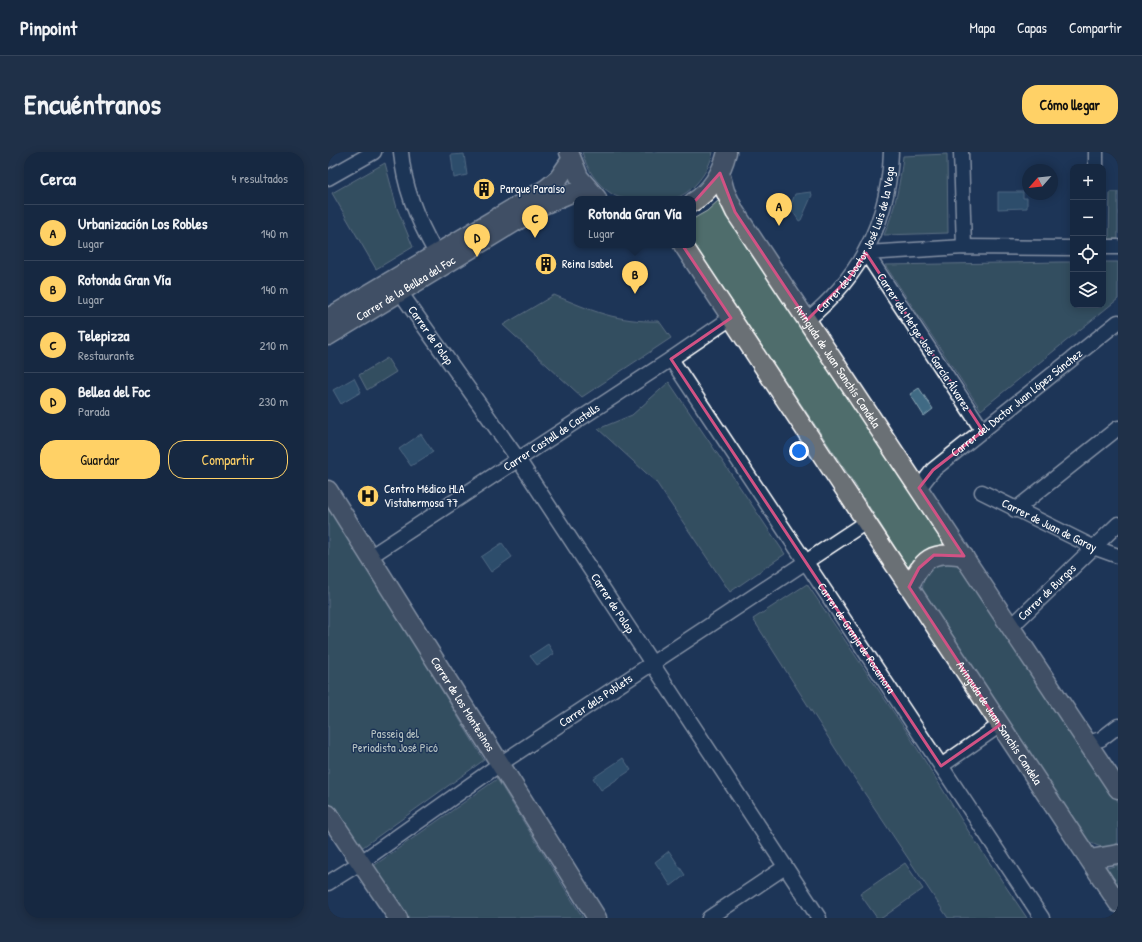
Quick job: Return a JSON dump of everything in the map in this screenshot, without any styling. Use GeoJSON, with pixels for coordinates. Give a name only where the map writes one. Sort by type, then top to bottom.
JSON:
{"type":"FeatureCollection","features":[{"type":"Feature","properties":{"kind":"main road"},"geometry":{"type":"LineString","coordinates":[[696,200],[705,192],[720,173],[727,152]]}},
{"type":"Feature","properties":{"kind":"main road","name":"Carrer de la Bellea del Foc"},"geometry":{"type":"LineString","coordinates":[[328,318],[547,188],[558,179],[570,156]]}},
{"type":"Feature","properties":{"kind":"main road"},"geometry":{"type":"LineString","coordinates":[[570,156],[579,177],[594,195]]}},
{"type":"Feature","properties":{"kind":"main road","name":"Avinguda de Juan Sanchís Candela"},"geometry":{"type":"LineString","coordinates":[[720,173],[725,191],[735,212],[1118,789]]}},
{"type":"Feature","properties":{"kind":"main road","name":"Carrer de la Bellea del Foc"},"geometry":{"type":"LineString","coordinates":[[328,336],[548,203],[571,193],[594,195]]}},
{"type":"Feature","properties":{"kind":"main road","name":"Avinguda de Juan Sanchís Candela"},"geometry":{"type":"LineString","coordinates":[[685,248],[1118,903]]}},
{"type":"Feature","properties":{"kind":"main road","name":"Carrer de los Montesinos"},"geometry":{"type":"LineString","coordinates":[[328,490],[371,556],[597,918]]}},
{"type":"Feature","properties":{"kind":"main road"},"geometry":{"type":"LineString","coordinates":[[909,587],[919,568],[925,561],[934,555],[948,553],[964,556]]}},
{"type":"Feature","properties":{"kind":"main road"},"geometry":{"type":"LineString","coordinates":[[328,814],[398,918]]}},
{"type":"Feature","properties":{"kind":"main road"},"geometry":{"type":"LineString","coordinates":[[1090,859],[1118,854]]}},
{"type":"Feature","properties":{"kind":"street"},"geometry":{"type":"LineString","coordinates":[[328,178],[374,152]]}},
{"type":"Feature","properties":{"kind":"street"},"geometry":{"type":"LineString","coordinates":[[401,152],[411,200],[418,220],[436,253]]}},
{"type":"Feature","properties":{"kind":"street","name":"Carrer del Doctor José Luis de la Vega"},"geometry":{"type":"LineString","coordinates":[[808,320],[824,306],[849,278],[866,253],[886,198],[891,152]]}},
{"type":"Feature","properties":{"kind":"street"},"geometry":{"type":"LineString","coordinates":[[961,152],[964,247]]}},
{"type":"Feature","properties":{"kind":"street"},"geometry":{"type":"LineString","coordinates":[[1096,152],[1096,164]]}},
{"type":"Feature","properties":{"kind":"street"},"geometry":{"type":"LineString","coordinates":[[866,253],[964,247],[1070,248]]}},
{"type":"Feature","properties":{"kind":"street"},"geometry":{"type":"LineString","coordinates":[[1106,247],[1118,247]]}},
{"type":"Feature","properties":{"kind":"street","name":"Carrer del Metge José García Álvarez"},"geometry":{"type":"LineString","coordinates":[[866,253],[982,431]]}},
{"type":"Feature","properties":{"kind":"street","name":"Carrer de Polop"},"geometry":{"type":"LineString","coordinates":[[400,292],[518,460],[819,918]]}},
{"type":"Feature","properties":{"kind":"street","name":"Carrer Castell de Castells"},"geometry":{"type":"LineString","coordinates":[[371,556],[731,318]]}},
{"type":"Feature","properties":{"kind":"street","name":"Carrer del Doctor Juan López Sánchez"},"geometry":{"type":"LineString","coordinates":[[918,488],[933,470],[1118,322]]}},
{"type":"Feature","properties":{"kind":"street","name":"Carrer de Granja de Rocamora"},"geometry":{"type":"LineString","coordinates":[[671,359],[1042,918]]}},
{"type":"Feature","properties":{"kind":"street"},"geometry":{"type":"LineString","coordinates":[[1016,510],[1118,428]]}},
{"type":"Feature","properties":{"kind":"street","name":"Carrer de Juan de Garay"},"geometry":{"type":"LineString","coordinates":[[982,492],[1093,547],[1118,556]]}},
{"type":"Feature","properties":{"kind":"street","name":"Carrer dels Poblets"},"geometry":{"type":"LineString","coordinates":[[328,882],[360,863],[500,764],[866,522]]}},
{"type":"Feature","properties":{"kind":"street","name":"Carrer de Burgos"},"geometry":{"type":"LineString","coordinates":[[1011,627],[1118,524]]}},
{"type":"Feature","properties":{"kind":"street"},"geometry":{"type":"LineString","coordinates":[[941,766],[1000,725]]}},
{"type":"Feature","properties":{"kind":"street"},"geometry":{"type":"LineString","coordinates":[[1088,742],[1101,739],[1118,726]]}},
{"type":"Feature","properties":{"kind":"street"},"geometry":{"type":"LineString","coordinates":[[709,918],[785,867]]}},
{"type":"Feature","properties":{"kind":"highlighted area"},"geometry":{"type":"Polygon","coordinates":[[[720,173],[735,212],[807,320],[849,278],[866,253],[983,431],[933,470],[919,488],[964,556],[934,555],[919,568],[909,587],[1000,725],[941,766],[671,359],[731,318],[671,228],[654,216],[676,211],[696,200],[720,173]]]}},
{"type":"Feature","properties":{"kind":"green space"},"geometry":{"type":"Polygon","coordinates":[[[582,152],[713,152],[708,166],[699,181],[680,196],[617,196],[601,186],[593,176],[582,152]]]}},
{"type":"Feature","properties":{"kind":"green space"},"geometry":{"type":"Polygon","coordinates":[[[947,154],[948,233],[884,235],[896,196],[903,156],[947,154]]]}},
{"type":"Feature","properties":{"kind":"green space"},"geometry":{"type":"Polygon","coordinates":[[[385,163],[397,208],[413,247],[376,269],[332,193],[385,163]]]}},
{"type":"Feature","properties":{"kind":"green space"},"geometry":{"type":"Polygon","coordinates":[[[1110,192],[1118,192],[1118,239],[1109,239],[1110,192]]]}},
{"type":"Feature","properties":{"kind":"green space"},"geometry":{"type":"Polygon","coordinates":[[[720,199],[948,545],[922,554],[909,569],[855,485],[696,247],[696,217],[707,211],[720,199]]]}},
{"type":"Feature","properties":{"kind":"green space"},"geometry":{"type":"Polygon","coordinates":[[[1070,262],[1070,308],[1106,308],[1106,262],[1118,262],[1118,299],[981,410],[885,265],[1070,262]]]}},
{"type":"Feature","properties":{"kind":"green space"},"geometry":{"type":"Polygon","coordinates":[[[554,295],[593,311],[617,317],[630,320],[659,321],[671,338],[582,397],[503,325],[554,295]]]}},
{"type":"Feature","properties":{"kind":"green space"},"geometry":{"type":"Polygon","coordinates":[[[387,358],[396,372],[367,390],[359,375],[387,358]]]}},
{"type":"Feature","properties":{"kind":"green space"},"geometry":{"type":"Polygon","coordinates":[[[669,382],[785,554],[730,592],[656,482],[598,429],[632,415],[669,382]]]}},
{"type":"Feature","properties":{"kind":"green space","name":"Passeig del Periodista José Picó"},"geometry":{"type":"Polygon","coordinates":[[[328,502],[484,760],[363,847],[343,824],[328,802],[328,502]]]}},
{"type":"Feature","properties":{"kind":"green space"},"geometry":{"type":"Polygon","coordinates":[[[944,561],[953,562],[963,568],[1118,801],[1118,843],[1102,847],[1087,840],[922,593],[925,576],[929,569],[944,561]]]}},
{"type":"Feature","properties":{"kind":"green space"},"geometry":{"type":"Polygon","coordinates":[[[807,584],[907,732],[969,832],[1027,918],[948,918],[847,767],[753,619],[807,584]]]}},
{"type":"Feature","properties":{"kind":"green space"},"geometry":{"type":"Polygon","coordinates":[[[497,779],[583,918],[406,918],[372,867],[497,779]]]}},
{"type":"Feature","properties":{"kind":"green space"},"geometry":{"type":"Polygon","coordinates":[[[905,863],[923,889],[882,918],[877,918],[860,894],[905,863]]]}},
{"type":"Feature","properties":{"kind":"green space"},"geometry":{"type":"Polygon","coordinates":[[[1118,865],[1118,885],[1107,868],[1118,865]]]}},
{"type":"Feature","properties":{"kind":"water"},"geometry":{"type":"Polygon","coordinates":[[[464,154],[467,175],[454,178],[451,155],[464,154]]]}},
{"type":"Feature","properties":{"kind":"water"},"geometry":{"type":"Polygon","coordinates":[[[811,192],[812,195],[801,220],[799,221],[790,207],[795,194],[811,192]]]}},
{"type":"Feature","properties":{"kind":"water"},"geometry":{"type":"Polygon","coordinates":[[[998,192],[1022,192],[1022,200],[1027,200],[1027,208],[998,209],[998,192]]]}},
{"type":"Feature","properties":{"kind":"water"},"geometry":{"type":"Polygon","coordinates":[[[354,378],[361,392],[341,404],[333,390],[354,378]]]}},
{"type":"Feature","properties":{"kind":"water"},"geometry":{"type":"Polygon","coordinates":[[[919,388],[933,409],[924,416],[910,394],[919,388]]]}},
{"type":"Feature","properties":{"kind":"water"},"geometry":{"type":"Polygon","coordinates":[[[421,434],[433,452],[411,466],[399,449],[421,434]]]}},
{"type":"Feature","properties":{"kind":"water"},"geometry":{"type":"Polygon","coordinates":[[[502,543],[512,557],[491,572],[481,557],[502,543]]]}},
{"type":"Feature","properties":{"kind":"water"},"geometry":{"type":"Polygon","coordinates":[[[548,644],[554,654],[537,665],[530,656],[548,644]]]}},
{"type":"Feature","properties":{"kind":"water"},"geometry":{"type":"Polygon","coordinates":[[[623,758],[631,770],[601,790],[593,778],[623,758]]]}},
{"type":"Feature","properties":{"kind":"water"},"geometry":{"type":"Polygon","coordinates":[[[669,851],[685,875],[671,886],[655,862],[669,851]]]}},
{"type":"Feature","properties":{"kind":"place","name":"Parque Paraíso"},"geometry":{"type":"Point","coordinates":[484,189]}},
{"type":"Feature","properties":{"kind":"place","name":"Urbanización Los Robles"},"geometry":{"type":"Point","coordinates":[779,226]}},
{"type":"Feature","properties":{"kind":"place","name":"Telepizza"},"geometry":{"type":"Point","coordinates":[535,238]}},
{"type":"Feature","properties":{"kind":"place","name":"Bellea del Foc"},"geometry":{"type":"Point","coordinates":[477,257]}},
{"type":"Feature","properties":{"kind":"place","name":"Reina Isabel"},"geometry":{"type":"Point","coordinates":[546,264]}},
{"type":"Feature","properties":{"kind":"place","name":"Rotonda Gran Vía"},"geometry":{"type":"Point","coordinates":[635,294]}},
{"type":"Feature","properties":{"kind":"place","name":"Centro Médico HLA Vistahermosa 77"},"geometry":{"type":"Point","coordinates":[368,496]}}]}
